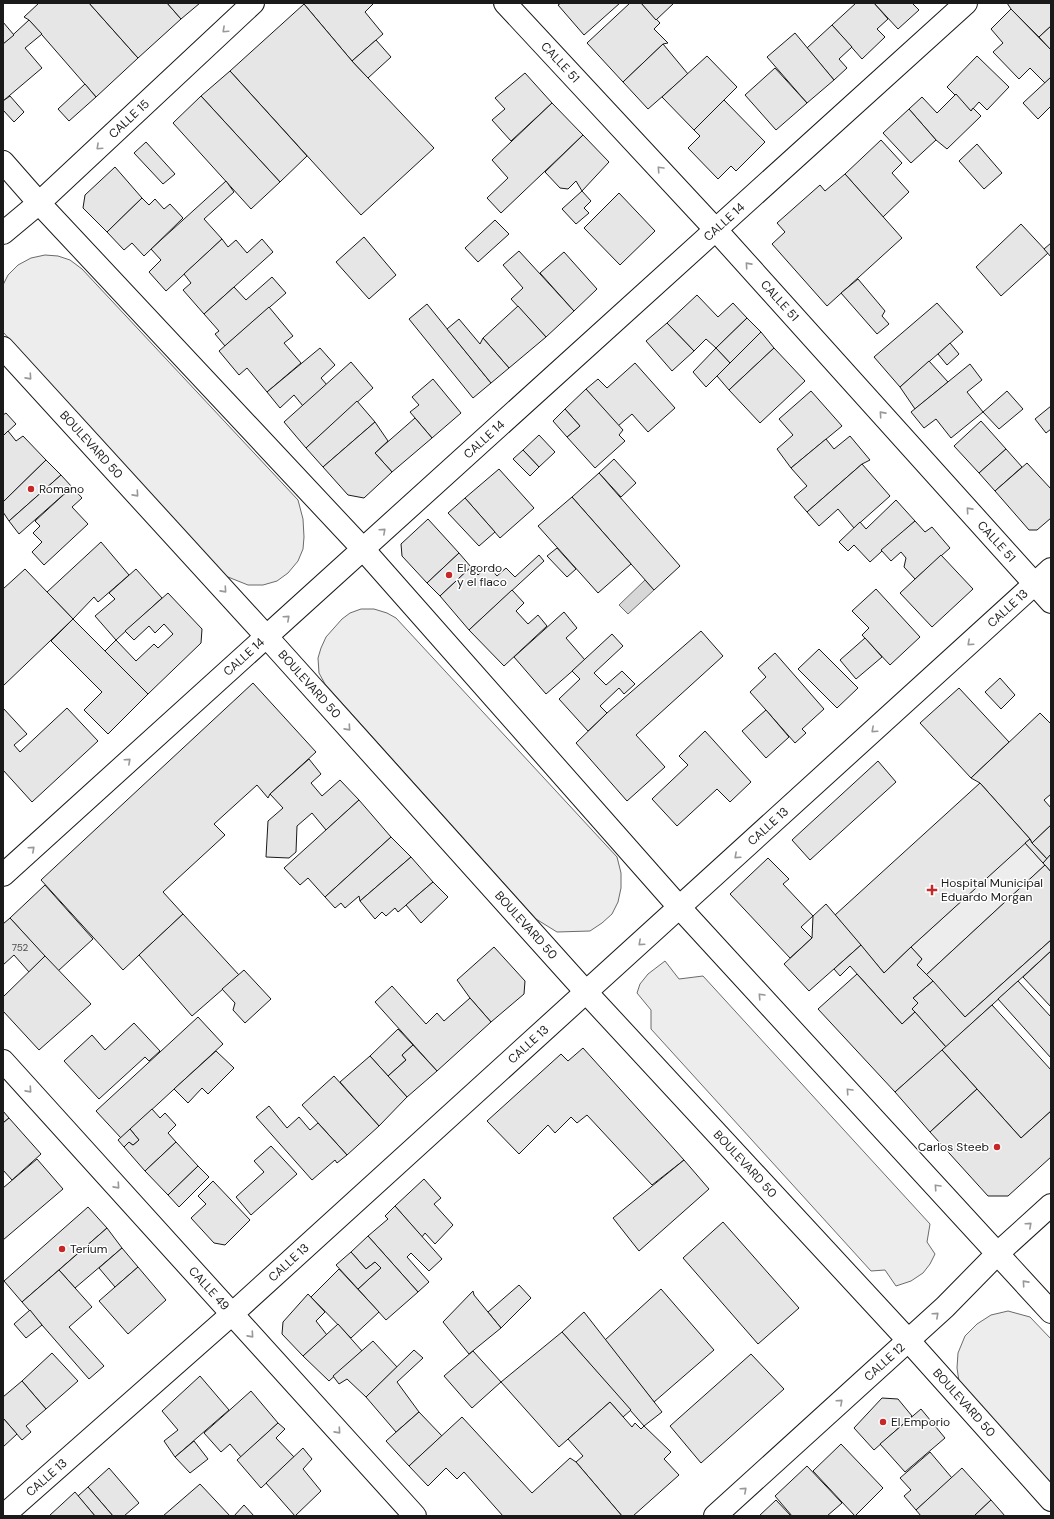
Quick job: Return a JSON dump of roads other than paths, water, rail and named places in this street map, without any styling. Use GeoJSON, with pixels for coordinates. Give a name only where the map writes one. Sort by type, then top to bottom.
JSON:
{"type":"FeatureCollection","features":[{"type":"Feature","properties":{"kind":"street","name":"CALLE 15"},"geometry":{"type":"LineString","coordinates":[[3,233],[39,203],[253,3]]}},
{"type":"Feature","properties":{"kind":"street","name":"CALLE 51"},"geometry":{"type":"LineString","coordinates":[[505,3],[716,230],[1051,602]]}},
{"type":"Feature","properties":{"kind":"street","name":"CALLE 14"},"geometry":{"type":"LineString","coordinates":[[3,875],[966,3]]}},
{"type":"Feature","properties":{"kind":"street"},"geometry":{"type":"LineString","coordinates":[[3,162],[39,203],[363,549],[680,908],[1051,1312]]}},
{"type":"Feature","properties":{"kind":"street","name":"BOULEVARD 50"},"geometry":{"type":"LineString","coordinates":[[3,348],[266,636],[586,992],[908,1340],[1051,1500]]}},
{"type":"Feature","properties":{"kind":"street","name":"CALLE 13"},"geometry":{"type":"LineString","coordinates":[[4,1516],[232,1314],[1051,569]]}},
{"type":"Feature","properties":{"kind":"street","name":"CALLE 49"},"geometry":{"type":"LineString","coordinates":[[3,1061],[415,1516]]}},
{"type":"Feature","properties":{"kind":"street","name":"CALLE 12"},"geometry":{"type":"LineString","coordinates":[[715,1516],[945,1307],[998,1253],[1051,1205]]}},
{"type":"Feature","properties":{"kind":"place","name":"Romano"},"geometry":{"type":"Point","coordinates":[31,489]}},
{"type":"Feature","properties":{"kind":"place","name":"El gordo y el flaco"},"geometry":{"type":"Point","coordinates":[449,575]}},
{"type":"Feature","properties":{"kind":"place","name":"Hospital Municipal Eduardo Morgan"},"geometry":{"type":"Point","coordinates":[932,890]}},
{"type":"Feature","properties":{"kind":"place","name":"Carlos Steeb"},"geometry":{"type":"Point","coordinates":[997,1147]}},
{"type":"Feature","properties":{"kind":"place","name":"Terium"},"geometry":{"type":"Point","coordinates":[62,1249]}},
{"type":"Feature","properties":{"kind":"place","name":"El Emporio"},"geometry":{"type":"Point","coordinates":[883,1422]}}]}
